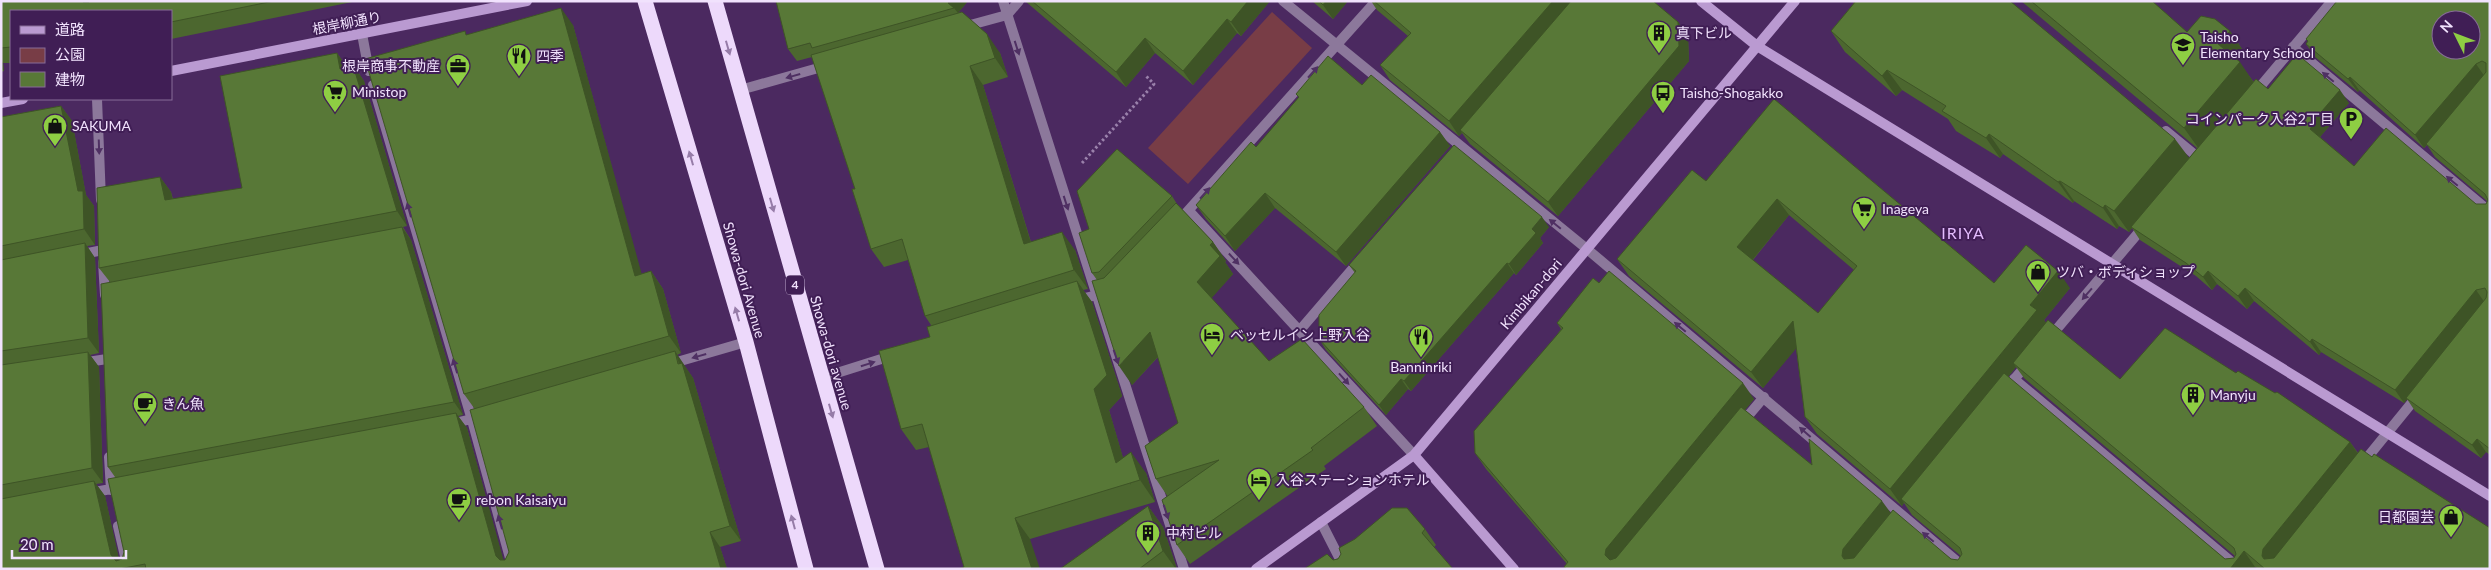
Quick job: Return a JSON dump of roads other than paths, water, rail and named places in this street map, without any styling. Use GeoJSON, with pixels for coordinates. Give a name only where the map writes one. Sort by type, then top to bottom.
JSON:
{"type":"FeatureCollection","features":[{"type":"Feature","properties":{"kind":"highway","name":"Showa-dori Avenue"},"geometry":{"type":"LineString","coordinates":[[645,1],[746,342],[806,569]]}},
{"type":"Feature","properties":{"kind":"highway","name":"Showa-dori avenue"},"geometry":{"type":"LineString","coordinates":[[715,1],[877,569]]}},
{"type":"Feature","properties":{"kind":"street","name":"根岸柳通り"},"geometry":{"type":"LineString","coordinates":[[172,71],[528,1]]}},
{"type":"Feature","properties":{"kind":"street"},"geometry":{"type":"LineString","coordinates":[[1003,1],[1184,569]]}},
{"type":"Feature","properties":{"kind":"street"},"geometry":{"type":"LineString","coordinates":[[950,31],[1007,15],[1020,1]]}},
{"type":"Feature","properties":{"kind":"street"},"geometry":{"type":"LineString","coordinates":[[1283,1],[1587,249],[1966,569]]}},
{"type":"Feature","properties":{"kind":"street"},"geometry":{"type":"LineString","coordinates":[[1170,231],[1376,1]]}},
{"type":"Feature","properties":{"kind":"street"},"geometry":{"type":"LineString","coordinates":[[1701,1],[1757,46],[2490,496]]}},
{"type":"Feature","properties":{"kind":"street","name":"Kimbikan-dori"},"geometry":{"type":"LineString","coordinates":[[1256,569],[1414,455],[1795,1]]}},
{"type":"Feature","properties":{"kind":"street"},"geometry":{"type":"LineString","coordinates":[[2250,100],[2332,1]]}},
{"type":"Feature","properties":{"kind":"street"},"geometry":{"type":"LineString","coordinates":[[362,34],[368,70],[410,233],[472,420],[513,569]]}},
{"type":"Feature","properties":{"kind":"street"},"geometry":{"type":"LineString","coordinates":[[2293,48],[2428,155],[2490,212]]}},
{"type":"Feature","properties":{"kind":"street"},"geometry":{"type":"LineString","coordinates":[[740,90],[836,63]]}},
{"type":"Feature","properties":{"kind":"street"},"geometry":{"type":"LineString","coordinates":[[1,103],[18,100]]}},
{"type":"Feature","properties":{"kind":"street"},"geometry":{"type":"LineString","coordinates":[[97,100],[102,212]]}},
{"type":"Feature","properties":{"kind":"street"},"geometry":{"type":"LineString","coordinates":[[2154,121],[2200,159]]}},
{"type":"Feature","properties":{"kind":"street"},"geometry":{"type":"LineString","coordinates":[[1190,210],[1414,455],[1514,569]]}},
{"type":"Feature","properties":{"kind":"street"},"geometry":{"type":"LineString","coordinates":[[1996,402],[2151,218]]}},
{"type":"Feature","properties":{"kind":"street"},"geometry":{"type":"LineString","coordinates":[[66,257],[103,245],[108,294]]}},
{"type":"Feature","properties":{"kind":"street"},"geometry":{"type":"LineString","coordinates":[[1300,330],[1370,249]]}},
{"type":"Feature","properties":{"kind":"street"},"geometry":{"type":"LineString","coordinates":[[1067,303],[1095,294],[1112,292],[1118,285]]}},
{"type":"Feature","properties":{"kind":"street"},"geometry":{"type":"LineString","coordinates":[[662,366],[746,342]]}},
{"type":"Feature","properties":{"kind":"street"},"geometry":{"type":"LineString","coordinates":[[821,378],[907,352]]}},
{"type":"Feature","properties":{"kind":"street"},"geometry":{"type":"LineString","coordinates":[[68,365],[106,359]]}},
{"type":"Feature","properties":{"kind":"street"},"geometry":{"type":"LineString","coordinates":[[2014,379],[2240,569]]}},
{"type":"Feature","properties":{"kind":"street"},"geometry":{"type":"LineString","coordinates":[[2353,475],[2427,385]]}},
{"type":"Feature","properties":{"kind":"street"},"geometry":{"type":"LineString","coordinates":[[1733,434],[1764,397]]}},
{"type":"Feature","properties":{"kind":"street"},"geometry":{"type":"LineString","coordinates":[[442,426],[500,412]]}},
{"type":"Feature","properties":{"kind":"street"},"geometry":{"type":"LineString","coordinates":[[109,449],[111,493]]}},
{"type":"Feature","properties":{"kind":"street"},"geometry":{"type":"LineString","coordinates":[[74,496],[111,493],[130,485]]}},
{"type":"Feature","properties":{"kind":"street"},"geometry":{"type":"LineString","coordinates":[[116,515],[128,569]]}},
{"type":"Feature","properties":{"kind":"street"},"geometry":{"type":"LineString","coordinates":[[1321,522],[1346,569]]}},
{"type":"Feature","properties":{"kind":"place","name":"真下ビル"},"geometry":{"type":"Point","coordinates":[1659,54]}},
{"type":"Feature","properties":{"kind":"place","name":"Taisho Elementary School"},"geometry":{"type":"Point","coordinates":[2183,66]}},
{"type":"Feature","properties":{"kind":"place","name":"四季"},"geometry":{"type":"Point","coordinates":[519,77]}},
{"type":"Feature","properties":{"kind":"place","name":"根岸商事不動産"},"geometry":{"type":"Point","coordinates":[458,87]}},
{"type":"Feature","properties":{"kind":"place","name":"Ministop"},"geometry":{"type":"Point","coordinates":[335,113]}},
{"type":"Feature","properties":{"kind":"place","name":"Taisho-Shogakko"},"geometry":{"type":"Point","coordinates":[1663,114]}},
{"type":"Feature","properties":{"kind":"place","name":"コインパーク入谷2丁目"},"geometry":{"type":"Point","coordinates":[2351,140]}},
{"type":"Feature","properties":{"kind":"place","name":"SAKUMA"},"geometry":{"type":"Point","coordinates":[55,147]}},
{"type":"Feature","properties":{"kind":"place","name":"Inageya"},"geometry":{"type":"Point","coordinates":[1864,230]}},
{"type":"Feature","properties":{"kind":"place","name":"ツバ・ボディショップ"},"geometry":{"type":"Point","coordinates":[2038,293]}},
{"type":"Feature","properties":{"kind":"place","name":"ベッセルイン上野入谷"},"geometry":{"type":"Point","coordinates":[1212,356]}},
{"type":"Feature","properties":{"kind":"place","name":"Banninriki"},"geometry":{"type":"Point","coordinates":[1421,358]}},
{"type":"Feature","properties":{"kind":"place","name":"Manyju"},"geometry":{"type":"Point","coordinates":[2193,416]}},
{"type":"Feature","properties":{"kind":"place","name":"きん魚"},"geometry":{"type":"Point","coordinates":[145,425]}},
{"type":"Feature","properties":{"kind":"place","name":"入谷ステーションホテル"},"geometry":{"type":"Point","coordinates":[1259,501]}},
{"type":"Feature","properties":{"kind":"place","name":"rebon Kaisaiyu"},"geometry":{"type":"Point","coordinates":[459,521]}},
{"type":"Feature","properties":{"kind":"place","name":"日都園芸"},"geometry":{"type":"Point","coordinates":[2451,538]}},
{"type":"Feature","properties":{"kind":"place","name":"中村ビル"},"geometry":{"type":"Point","coordinates":[1148,554]}},
{"type":"Feature","properties":{"kind":"district","name":"IRIYA"},"geometry":{"type":"Point","coordinates":[1963,233]}}]}
